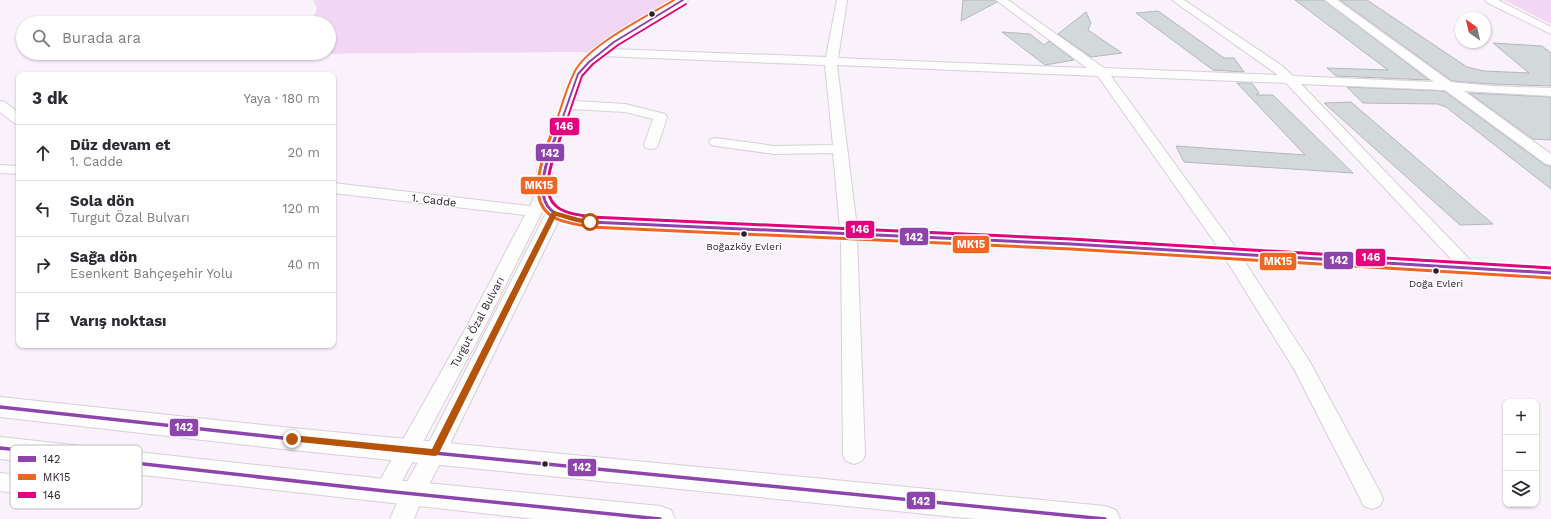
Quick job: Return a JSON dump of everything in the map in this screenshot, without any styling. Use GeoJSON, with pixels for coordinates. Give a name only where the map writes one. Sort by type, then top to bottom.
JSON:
{"type":"FeatureCollection","features":[{"type":"Feature","properties":{"kind":"main road"},"geometry":{"type":"LineString","coordinates":[[0,407],[421,451],[1105,519]]}},
{"type":"Feature","properties":{"kind":"main road"},"geometry":{"type":"LineString","coordinates":[[0,448],[10,449]]}},
{"type":"Feature","properties":{"kind":"main road"},"geometry":{"type":"LineString","coordinates":[[142,464],[400,501],[660,519]]}},
{"type":"Feature","properties":{"kind":"street","name":"Turgut Özal Bulvarı"},"geometry":{"type":"LineString","coordinates":[[421,451],[554,213],[546,204],[544,193],[544,170],[578,74],[585,64],[598,52],[683,0]]}},
{"type":"Feature","properties":{"kind":"street"},"geometry":{"type":"LineString","coordinates":[[842,0],[831,62],[849,232],[854,455]]}},
{"type":"Feature","properties":{"kind":"street"},"geometry":{"type":"LineString","coordinates":[[1001,0],[1102,73],[1230,252],[1303,367],[1372,499]]}},
{"type":"Feature","properties":{"kind":"street"},"geometry":{"type":"LineString","coordinates":[[1177,0],[1277,68],[1468,267]]}},
{"type":"Feature","properties":{"kind":"street"},"geometry":{"type":"LineString","coordinates":[[1330,0],[1551,161]]}},
{"type":"Feature","properties":{"kind":"street"},"geometry":{"type":"LineString","coordinates":[[1490,0],[1551,32]]}},
{"type":"Feature","properties":{"kind":"street"},"geometry":{"type":"LineString","coordinates":[[598,52],[1426,85],[1492,90],[1551,92]]}},
{"type":"Feature","properties":{"kind":"street"},"geometry":{"type":"LineString","coordinates":[[567,105],[625,108],[660,117],[651,145]]}},
{"type":"Feature","properties":{"kind":"street"},"geometry":{"type":"LineString","coordinates":[[0,106],[16,118]]}},
{"type":"Feature","properties":{"kind":"street"},"geometry":{"type":"LineString","coordinates":[[716,142],[774,150],[840,149]]}},
{"type":"Feature","properties":{"kind":"street"},"geometry":{"type":"LineString","coordinates":[[0,169],[16,170]]}},
{"type":"Feature","properties":{"kind":"street","name":"1. Cadde"},"geometry":{"type":"LineString","coordinates":[[336,188],[535,212]]}},
{"type":"Feature","properties":{"kind":"street","name":"Turgut Özal Bulvarı"},"geometry":{"type":"LineString","coordinates":[[421,451],[476,326],[544,193]]}},
{"type":"Feature","properties":{"kind":"street"},"geometry":{"type":"LineString","coordinates":[[554,213],[576,220],[590,222],[849,232],[1230,252],[1551,273]]}},
{"type":"Feature","properties":{"kind":"street"},"geometry":{"type":"LineString","coordinates":[[400,501],[421,451]]}},
{"type":"Feature","properties":{"kind":"street"},"geometry":{"type":"LineString","coordinates":[[0,482],[10,483]]}},
{"type":"Feature","properties":{"kind":"shaded area"},"geometry":{"type":"Polygon","coordinates":[[[313,0],[683,0],[598,52],[336,54],[336,16],[314,16],[317,8],[313,0]]]}},
{"type":"Feature","properties":{"kind":"shaded area"},"geometry":{"type":"Polygon","coordinates":[[[1504,0],[1551,0],[1551,24],[1504,0]]]}},
{"type":"Feature","properties":{"kind":"building"},"geometry":{"type":"Polygon","coordinates":[[[963,0],[995,0],[997,2],[961,21],[963,0]]]}},
{"type":"Feature","properties":{"kind":"building"},"geometry":{"type":"Polygon","coordinates":[[[1295,0],[1324,0],[1429,80],[1336,76],[1327,68],[1388,70],[1295,0]]]}},
{"type":"Feature","properties":{"kind":"building"},"geometry":{"type":"Polygon","coordinates":[[[1340,0],[1367,0],[1467,67],[1484,71],[1529,73],[1493,43],[1542,46],[1551,53],[1551,86],[1452,81],[1340,0]]]}},
{"type":"Feature","properties":{"kind":"building"},"geometry":{"type":"Polygon","coordinates":[[[1158,11],[1224,58],[1234,58],[1244,72],[1213,70],[1136,13],[1158,11]]]}},
{"type":"Feature","properties":{"kind":"building"},"geometry":{"type":"Polygon","coordinates":[[[1086,12],[1091,23],[1088,30],[1122,53],[1091,57],[1058,34],[1086,12]]]}},
{"type":"Feature","properties":{"kind":"building"},"geometry":{"type":"Polygon","coordinates":[[[1002,32],[1030,34],[1044,45],[1049,41],[1074,60],[1045,65],[1002,32]]]}},
{"type":"Feature","properties":{"kind":"building"},"geometry":{"type":"Polygon","coordinates":[[[1237,83],[1252,83],[1259,93],[1256,95],[1273,95],[1353,173],[1184,162],[1176,146],[1305,155],[1237,83]]]}},
{"type":"Feature","properties":{"kind":"building"},"geometry":{"type":"Polygon","coordinates":[[[1347,87],[1444,91],[1545,165],[1551,166],[1551,189],[1446,107],[1438,104],[1363,103],[1347,87]]]}},
{"type":"Feature","properties":{"kind":"building"},"geometry":{"type":"Polygon","coordinates":[[[1469,93],[1551,97],[1551,140],[1533,139],[1469,93]]]}},
{"type":"Feature","properties":{"kind":"building"},"geometry":{"type":"Polygon","coordinates":[[[1351,102],[1493,224],[1460,225],[1324,103],[1351,102]]]}},
{"type":"Feature","properties":{"kind":"transit line","name":"MK15"},"geometry":{"type":"LineString","coordinates":[[674,0],[607,40],[584,60],[574,72],[539,169],[539,196],[543,207],[548,214],[555,218],[565,222],[590,227],[1071,249],[1551,278]]}},
{"type":"Feature","properties":{"kind":"transit line","name":"142"},"geometry":{"type":"LineString","coordinates":[[683,0],[601,51],[578,74],[544,170],[544,195],[551,210],[558,214],[590,222],[1071,244],[1551,273]]}},
{"type":"Feature","properties":{"kind":"transit line","name":"146"},"geometry":{"type":"LineString","coordinates":[[686,4],[631,36],[605,54],[582,76],[549,171],[549,194],[555,206],[568,213],[591,217],[1071,239],[1551,268]]}},
{"type":"Feature","properties":{"kind":"transit line","name":"142"},"geometry":{"type":"LineString","coordinates":[[0,407],[292,439],[1105,519]]}},
{"type":"Feature","properties":{"kind":"transit line","name":"142"},"geometry":{"type":"LineString","coordinates":[[0,448],[10,449]]}},
{"type":"Feature","properties":{"kind":"transit line","name":"142"},"geometry":{"type":"LineString","coordinates":[[142,464],[385,491],[660,519]]}},
{"type":"Feature","properties":{"kind":"place","name":"Boğazköy Evleri"},"geometry":{"type":"Point","coordinates":[744,234]}},
{"type":"Feature","properties":{"kind":"place","name":"Doğa Evleri"},"geometry":{"type":"Point","coordinates":[1436,271]}},
{"type":"Feature","properties":{"kind":"route"},"geometry":{"type":"LineString","coordinates":[[292,439],[435,452],[554,213],[563,217],[590,222]]}}]}
